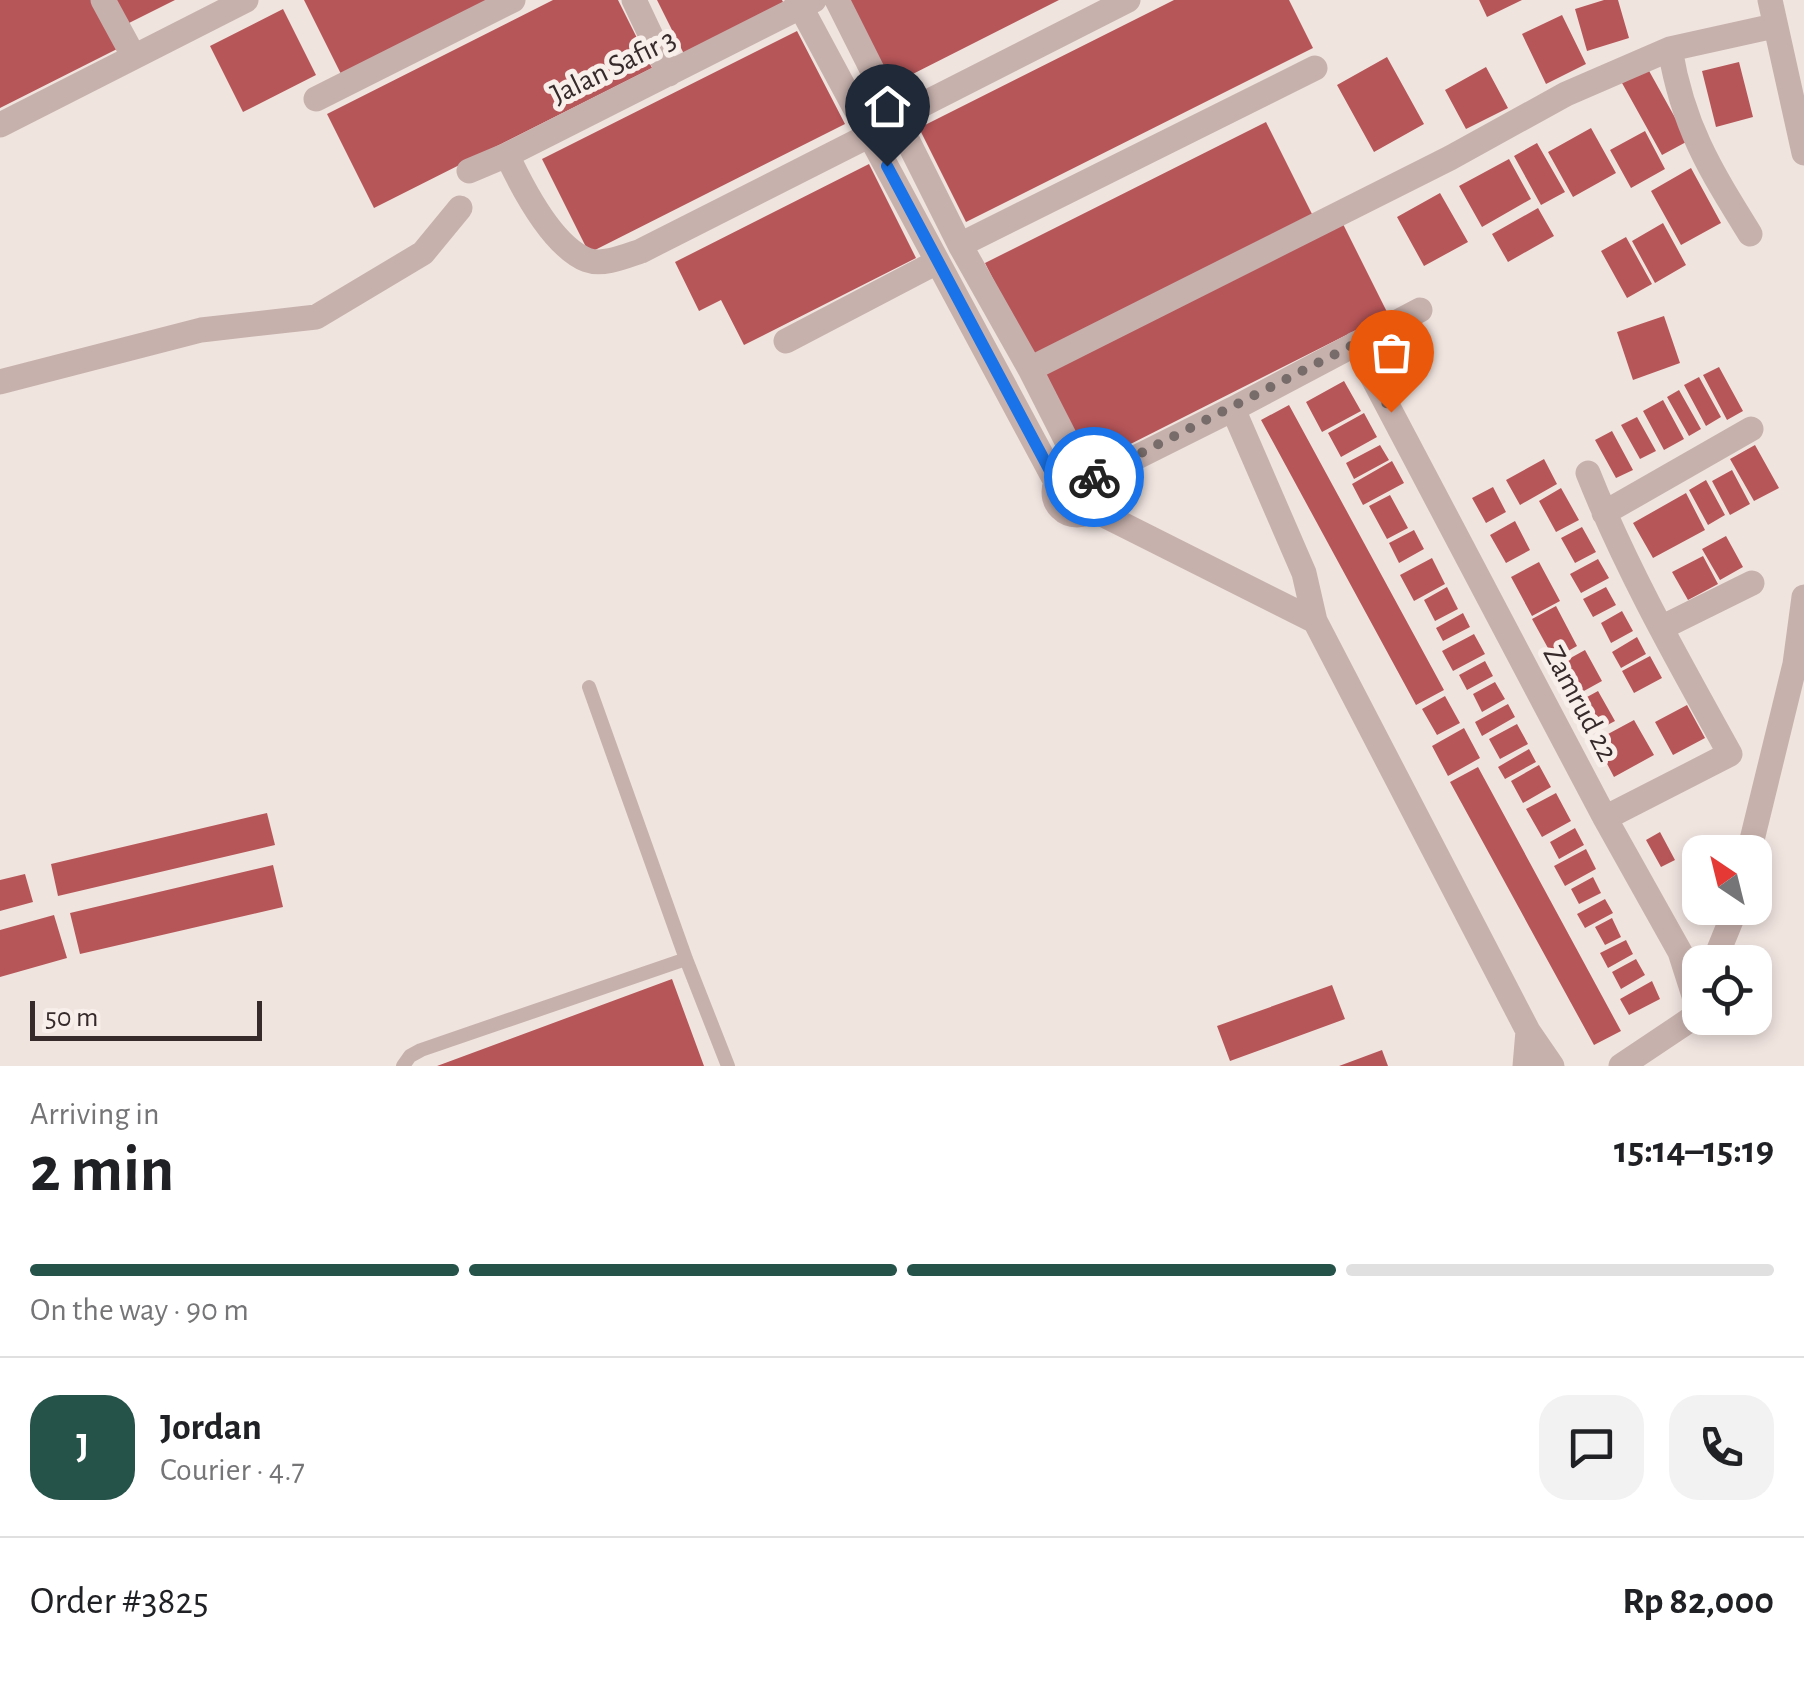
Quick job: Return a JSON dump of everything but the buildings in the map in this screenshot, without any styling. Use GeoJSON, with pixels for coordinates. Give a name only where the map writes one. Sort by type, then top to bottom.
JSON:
{"type":"FeatureCollection","features":[{"type":"Feature","properties":{"kind":"street"},"geometry":{"type":"LineString","coordinates":[[103,0],[134,57]]}},
{"type":"Feature","properties":{"kind":"street"},"geometry":{"type":"LineString","coordinates":[[0,125],[246,0]]}},
{"type":"Feature","properties":{"kind":"street"},"geometry":{"type":"LineString","coordinates":[[316,99],[513,0]]}},
{"type":"Feature","properties":{"kind":"street"},"geometry":{"type":"LineString","coordinates":[[634,0],[669,74]]}},
{"type":"Feature","properties":{"kind":"street"},"geometry":{"type":"LineString","coordinates":[[838,0],[960,245],[1030,369],[1088,474],[1099,494],[1092,509],[1078,515],[1063,511],[1054,499],[1056,482],[1062,474],[1088,474],[1232,409],[1420,310]]}},
{"type":"Feature","properties":{"kind":"street"},"geometry":{"type":"LineString","coordinates":[[896,118],[1128,0]]}},
{"type":"Feature","properties":{"kind":"street"},"geometry":{"type":"LineString","coordinates":[[1770,0],[1804,153]]}},
{"type":"Feature","properties":{"kind":"street"},"geometry":{"type":"LineString","coordinates":[[804,3],[870,135],[1056,482]]}},
{"type":"Feature","properties":{"kind":"street","name":"Jalan Safir 3"},"geometry":{"type":"LineString","coordinates":[[469,171],[804,3]]}},
{"type":"Feature","properties":{"kind":"street"},"geometry":{"type":"LineString","coordinates":[[1030,369],[1450,158],[1566,94],[1670,49],[1774,26]]}},
{"type":"Feature","properties":{"kind":"street"},"geometry":{"type":"LineString","coordinates":[[1670,49],[1683,111],[1694,138],[1750,234]]}},
{"type":"Feature","properties":{"kind":"street"},"geometry":{"type":"LineString","coordinates":[[960,245],[1315,68]]}},
{"type":"Feature","properties":{"kind":"street"},"geometry":{"type":"LineString","coordinates":[[507,155],[535,210],[562,240],[588,260],[611,260],[641,251],[870,135]]}},
{"type":"Feature","properties":{"kind":"street"},"geometry":{"type":"LineString","coordinates":[[0,382],[201,330],[316,317],[423,253],[460,208]]}},
{"type":"Feature","properties":{"kind":"street"},"geometry":{"type":"LineString","coordinates":[[786,341],[937,262]]}},
{"type":"Feature","properties":{"kind":"street","name":"Zamrud 22"},"geometry":{"type":"LineString","coordinates":[[1355,344],[1682,957]]}},
{"type":"Feature","properties":{"kind":"street"},"geometry":{"type":"LineString","coordinates":[[1232,409],[1304,573],[1315,622],[1528,1031],[1552,1066]]}},
{"type":"Feature","properties":{"kind":"street"},"geometry":{"type":"LineString","coordinates":[[1604,514],[1751,429]]}},
{"type":"Feature","properties":{"kind":"street"},"geometry":{"type":"LineString","coordinates":[[1588,473],[1660,628],[1730,754],[1605,818]]}},
{"type":"Feature","properties":{"kind":"street"},"geometry":{"type":"LineString","coordinates":[[1092,509],[1315,622]]}},
{"type":"Feature","properties":{"kind":"street"},"geometry":{"type":"LineString","coordinates":[[1660,628],[1752,583]]}},
{"type":"Feature","properties":{"kind":"street"},"geometry":{"type":"LineString","coordinates":[[1753,835],[1795,664],[1804,597]]}},
{"type":"Feature","properties":{"kind":"street","name":"Zamrud 22"},"geometry":{"type":"LineString","coordinates":[[1620,1066],[1682,1026]]}},
{"type":"Feature","properties":{"kind":"street"},"geometry":{"type":"LineString","coordinates":[[1525,1066],[1528,1031]]}},
{"type":"Feature","properties":{"kind":"lane"},"geometry":{"type":"LineString","coordinates":[[588,687],[728,1066]]}},
{"type":"Feature","properties":{"kind":"lane"},"geometry":{"type":"LineString","coordinates":[[403,1066],[421,1050],[686,959]]}},
{"type":"Feature","properties":{"kind":"way so far"},"geometry":{"type":"LineString","coordinates":[[1094,477],[1355,344],[1391,412]]}},
{"type":"Feature","properties":{"kind":"route"},"geometry":{"type":"LineString","coordinates":[[887,166],[1056,482],[1071,470],[1089,472],[1094,477]]}}]}
